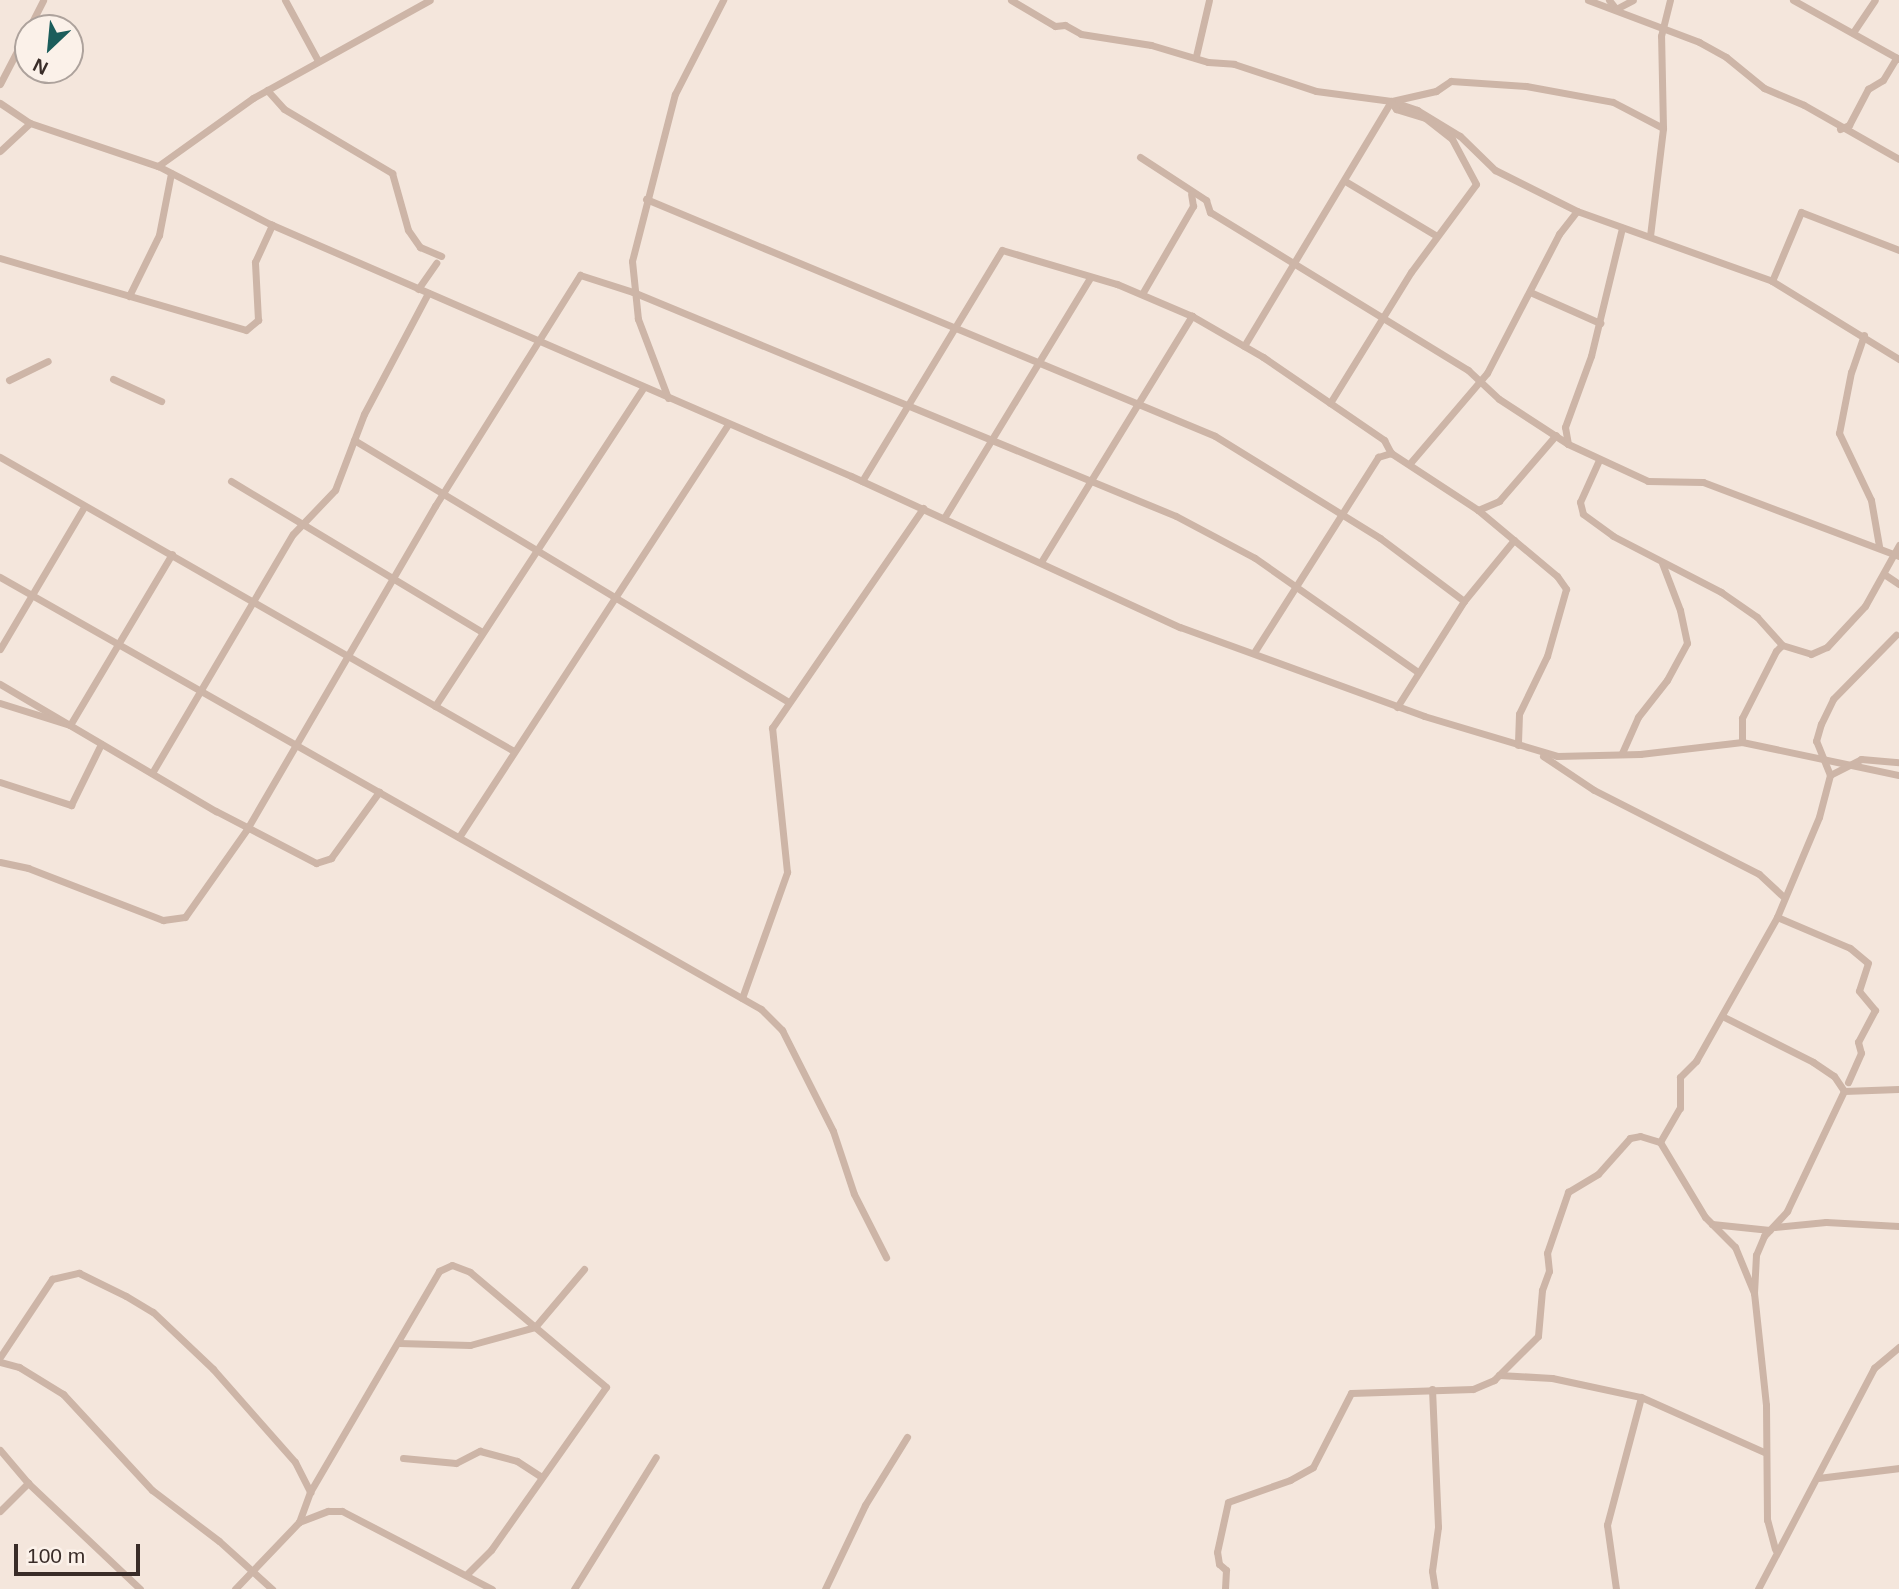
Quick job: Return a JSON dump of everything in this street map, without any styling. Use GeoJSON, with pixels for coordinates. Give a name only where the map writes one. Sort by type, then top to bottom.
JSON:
{"type":"FeatureCollection","features":[{"type":"Feature","properties":{"kind":"street"},"geometry":{"type":"LineString","coordinates":[[285,0],[317,59]]}},
{"type":"Feature","properties":{"kind":"street"},"geometry":{"type":"LineString","coordinates":[[158,166],[267,90],[317,59],[430,0]]}},
{"type":"Feature","properties":{"kind":"street"},"geometry":{"type":"LineString","coordinates":[[668,398],[638,319],[633,292],[632,261],[675,94],[723,0]]}},
{"type":"Feature","properties":{"kind":"street"},"geometry":{"type":"LineString","coordinates":[[1011,0],[1055,26],[1065,25],[1082,34],[1196,56],[1316,91],[1391,101],[1435,119],[1460,136],[1482,162],[1577,211],[1772,281],[1864,335],[1899,359]]}},
{"type":"Feature","properties":{"kind":"street"},"geometry":{"type":"LineString","coordinates":[[1196,56],[1209,0]]}},
{"type":"Feature","properties":{"kind":"street"},"geometry":{"type":"LineString","coordinates":[[1588,0],[1662,27],[1726,57],[1764,88],[1804,105],[1840,129],[1899,159]]}},
{"type":"Feature","properties":{"kind":"street"},"geometry":{"type":"LineString","coordinates":[[1609,0],[1616,9]]}},
{"type":"Feature","properties":{"kind":"street"},"geometry":{"type":"LineString","coordinates":[[1616,9],[1633,0]]}},
{"type":"Feature","properties":{"kind":"street"},"geometry":{"type":"LineString","coordinates":[[1650,236],[1663,128],[1662,27],[1670,0]]}},
{"type":"Feature","properties":{"kind":"street"},"geometry":{"type":"LineString","coordinates":[[1793,0],[1854,31],[1898,59],[1882,80],[1868,89],[1849,125],[1840,129]]}},
{"type":"Feature","properties":{"kind":"street"},"geometry":{"type":"LineString","coordinates":[[1854,31],[1875,0]]}},
{"type":"Feature","properties":{"kind":"street"},"geometry":{"type":"LineString","coordinates":[[0,84],[14,57]]}},
{"type":"Feature","properties":{"kind":"street"},"geometry":{"type":"LineString","coordinates":[[1244,346],[1391,101],[1436,91],[1451,81],[1526,86],[1613,102],[1663,128]]}},
{"type":"Feature","properties":{"kind":"street"},"geometry":{"type":"LineString","coordinates":[[267,90],[284,109],[392,173],[408,230],[420,247],[438,259],[418,289]]}},
{"type":"Feature","properties":{"kind":"street"},"geometry":{"type":"LineString","coordinates":[[1330,403],[1380,320],[1437,236],[1473,192],[1475,179],[1452,139],[1425,118],[1396,109],[1391,101]]}},
{"type":"Feature","properties":{"kind":"street"},"geometry":{"type":"LineString","coordinates":[[0,103],[30,123],[158,166],[272,225],[728,425],[863,481],[1182,628],[1255,651],[1397,707],[1557,756],[1742,742],[1825,757],[1899,775]]}},
{"type":"Feature","properties":{"kind":"street"},"geometry":{"type":"LineString","coordinates":[[0,151],[30,123]]}},
{"type":"Feature","properties":{"kind":"street"},"geometry":{"type":"LineString","coordinates":[[1140,157],[1191,194],[1206,200],[1208,210],[1480,382],[1554,437],[1648,481],[1703,482],[1897,555]]}},
{"type":"Feature","properties":{"kind":"street"},"geometry":{"type":"LineString","coordinates":[[129,296],[159,234],[171,173]]}},
{"type":"Feature","properties":{"kind":"street"},"geometry":{"type":"LineString","coordinates":[[1345,181],[1437,236]]}},
{"type":"Feature","properties":{"kind":"street"},"geometry":{"type":"LineString","coordinates":[[1142,294],[1193,206],[1191,194]]}},
{"type":"Feature","properties":{"kind":"street"},"geometry":{"type":"LineString","coordinates":[[646,199],[1139,403],[1231,444],[1342,516],[1464,601]]}},
{"type":"Feature","properties":{"kind":"street"},"geometry":{"type":"LineString","coordinates":[[1410,462],[1480,382],[1565,224],[1577,211]]}},
{"type":"Feature","properties":{"kind":"street"},"geometry":{"type":"LineString","coordinates":[[1772,281],[1801,212],[1899,250]]}},
{"type":"Feature","properties":{"kind":"street"},"geometry":{"type":"LineString","coordinates":[[0,258],[250,330],[258,315],[255,262],[272,225]]}},
{"type":"Feature","properties":{"kind":"street"},"geometry":{"type":"LineString","coordinates":[[1478,510],[1499,501],[1564,427],[1600,323],[1622,228]]}},
{"type":"Feature","properties":{"kind":"street"},"geometry":{"type":"LineString","coordinates":[[863,481],[1000,250],[1142,294],[1192,316],[1244,346],[1330,403],[1384,440],[1391,453],[1410,462],[1478,510],[1557,576],[1566,597],[1547,656],[1519,715],[1518,745]]}},
{"type":"Feature","properties":{"kind":"street"},"geometry":{"type":"LineString","coordinates":[[0,862],[28,868],[173,922],[189,911],[247,829],[443,495],[536,341],[580,275],[633,292],[1091,480],[1198,527],[1297,587],[1418,672]]}},
{"type":"Feature","properties":{"kind":"street"},"geometry":{"type":"LineString","coordinates":[[944,517],[1090,278]]}},
{"type":"Feature","properties":{"kind":"street"},"geometry":{"type":"LineString","coordinates":[[1530,292],[1600,323]]}},
{"type":"Feature","properties":{"kind":"street"},"geometry":{"type":"LineString","coordinates":[[152,773],[293,534],[335,490],[354,440],[428,293]]}},
{"type":"Feature","properties":{"kind":"street"},"geometry":{"type":"LineString","coordinates":[[1041,562],[1192,316]]}},
{"type":"Feature","properties":{"kind":"street"},"geometry":{"type":"LineString","coordinates":[[1864,335],[1851,372],[1839,433],[1871,500],[1879,546]]}},
{"type":"Feature","properties":{"kind":"street"},"geometry":{"type":"LineString","coordinates":[[9,380],[48,361]]}},
{"type":"Feature","properties":{"kind":"street"},"geometry":{"type":"LineString","coordinates":[[113,379],[161,401]]}},
{"type":"Feature","properties":{"kind":"street"},"geometry":{"type":"LineString","coordinates":[[435,705],[643,388]]}},
{"type":"Feature","properties":{"kind":"street"},"geometry":{"type":"LineString","coordinates":[[459,837],[512,750],[615,599],[728,425]]}},
{"type":"Feature","properties":{"kind":"street"},"geometry":{"type":"LineString","coordinates":[[1564,427],[1568,444]]}},
{"type":"Feature","properties":{"kind":"street"},"geometry":{"type":"LineString","coordinates":[[354,440],[787,701]]}},
{"type":"Feature","properties":{"kind":"street"},"geometry":{"type":"LineString","coordinates":[[1255,651],[1378,457],[1391,453]]}},
{"type":"Feature","properties":{"kind":"street"},"geometry":{"type":"LineString","coordinates":[[0,457],[512,750]]}},
{"type":"Feature","properties":{"kind":"street"},"geometry":{"type":"LineString","coordinates":[[1599,460],[1580,502],[1583,514],[1662,563],[1721,592],[1757,617],[1782,645],[1818,653],[1865,606],[1897,555],[1899,545]]}},
{"type":"Feature","properties":{"kind":"street"},"geometry":{"type":"LineString","coordinates":[[231,481],[482,632]]}},
{"type":"Feature","properties":{"kind":"street"},"geometry":{"type":"LineString","coordinates":[[0,649],[84,507]]}},
{"type":"Feature","properties":{"kind":"street"},"geometry":{"type":"LineString","coordinates":[[742,998],[786,882],[771,736],[787,701],[923,508]]}},
{"type":"Feature","properties":{"kind":"street"},"geometry":{"type":"LineString","coordinates":[[1397,707],[1464,601],[1514,540]]}},
{"type":"Feature","properties":{"kind":"street"},"geometry":{"type":"LineString","coordinates":[[70,725],[172,554]]}},
{"type":"Feature","properties":{"kind":"street"},"geometry":{"type":"LineString","coordinates":[[1622,752],[1638,717],[1667,680],[1687,643],[1680,610],[1662,563]]}},
{"type":"Feature","properties":{"kind":"street"},"geometry":{"type":"LineString","coordinates":[[1884,574],[1899,584]]}},
{"type":"Feature","properties":{"kind":"street"},"geometry":{"type":"LineString","coordinates":[[0,577],[742,998],[782,1030],[833,1131],[854,1194],[886,1257]]}},
{"type":"Feature","properties":{"kind":"street"},"geometry":{"type":"LineString","coordinates":[[1660,1142],[1680,1108],[1680,1077],[1696,1061],[1777,917],[1783,896],[1819,817],[1830,775],[1825,757],[1816,741],[1833,699],[1896,635]]}},
{"type":"Feature","properties":{"kind":"street"},"geometry":{"type":"LineString","coordinates":[[1742,742],[1742,718],[1782,645]]}},
{"type":"Feature","properties":{"kind":"street"},"geometry":{"type":"LineString","coordinates":[[0,684],[247,829],[323,862],[331,858],[379,792]]}},
{"type":"Feature","properties":{"kind":"street"},"geometry":{"type":"LineString","coordinates":[[0,703],[70,725]]}},
{"type":"Feature","properties":{"kind":"street"},"geometry":{"type":"LineString","coordinates":[[0,782],[71,805],[102,744]]}},
{"type":"Feature","properties":{"kind":"street"},"geometry":{"type":"LineString","coordinates":[[1537,752],[1594,790],[1759,874],[1783,896]]}},
{"type":"Feature","properties":{"kind":"street"},"geometry":{"type":"LineString","coordinates":[[1830,775],[1852,763],[1870,758],[1899,762]]}},
{"type":"Feature","properties":{"kind":"street"},"geometry":{"type":"LineString","coordinates":[[1777,917],[1850,948],[1868,963],[1859,991],[1875,1010],[1858,1042],[1861,1053],[1848,1082]]}},
{"type":"Feature","properties":{"kind":"street"},"geometry":{"type":"LineString","coordinates":[[1722,1016],[1861,1088]]}},
{"type":"Feature","properties":{"kind":"street"},"geometry":{"type":"LineString","coordinates":[[1834,1076],[1844,1091]]}},
{"type":"Feature","properties":{"kind":"street"},"geometry":{"type":"LineString","coordinates":[[1844,1091],[1861,1088],[1899,1089]]}},
{"type":"Feature","properties":{"kind":"street"},"geometry":{"type":"LineString","coordinates":[[1776,1549],[1767,1520],[1764,1452],[1766,1405],[1754,1293],[1756,1255],[1773,1229],[1844,1091]]}},
{"type":"Feature","properties":{"kind":"street"},"geometry":{"type":"LineString","coordinates":[[1225,1589],[1226,1570],[1219,1564],[1217,1552],[1228,1502],[1290,1480],[1313,1467],[1351,1393],[1480,1388],[1499,1375],[1538,1336],[1549,1271],[1547,1253],[1568,1192],[1598,1174],[1630,1139],[1640,1136],[1660,1142],[1711,1224],[1735,1247],[1754,1293]]}},
{"type":"Feature","properties":{"kind":"street"},"geometry":{"type":"LineString","coordinates":[[1711,1224],[1773,1229],[1826,1222],[1899,1226]]}},
{"type":"Feature","properties":{"kind":"street"},"geometry":{"type":"LineString","coordinates":[[299,1522],[310,1492],[439,1271],[452,1265],[470,1272],[606,1387],[540,1476],[491,1550],[467,1574]]}},
{"type":"Feature","properties":{"kind":"street"},"geometry":{"type":"LineString","coordinates":[[399,1343],[470,1345],[535,1327],[584,1269]]}},
{"type":"Feature","properties":{"kind":"street"},"geometry":{"type":"LineString","coordinates":[[272,1589],[152,1490],[63,1394],[19,1367],[0,1359],[52,1279],[79,1273],[153,1312],[175,1332],[268,1429],[295,1462],[310,1492]]}},
{"type":"Feature","properties":{"kind":"street"},"geometry":{"type":"LineString","coordinates":[[1758,1589],[1776,1549],[1818,1478],[1874,1368],[1899,1347]]}},
{"type":"Feature","properties":{"kind":"street"},"geometry":{"type":"LineString","coordinates":[[1499,1375],[1552,1378],[1641,1397],[1764,1452]]}},
{"type":"Feature","properties":{"kind":"street"},"geometry":{"type":"LineString","coordinates":[[1432,1389],[1438,1527],[1432,1571],[1435,1589]]}},
{"type":"Feature","properties":{"kind":"street"},"geometry":{"type":"LineString","coordinates":[[1616,1589],[1607,1525],[1641,1397]]}},
{"type":"Feature","properties":{"kind":"street"},"geometry":{"type":"LineString","coordinates":[[825,1589],[865,1505],[907,1437]]}},
{"type":"Feature","properties":{"kind":"street"},"geometry":{"type":"LineString","coordinates":[[0,1450],[28,1483],[140,1589]]}},
{"type":"Feature","properties":{"kind":"street"},"geometry":{"type":"LineString","coordinates":[[403,1458],[456,1464],[480,1451],[517,1461],[540,1476]]}},
{"type":"Feature","properties":{"kind":"street"},"geometry":{"type":"LineString","coordinates":[[574,1589],[656,1457]]}},
{"type":"Feature","properties":{"kind":"street"},"geometry":{"type":"LineString","coordinates":[[1818,1478],[1899,1468]]}},
{"type":"Feature","properties":{"kind":"street"},"geometry":{"type":"LineString","coordinates":[[0,1511],[28,1483]]}},
{"type":"Feature","properties":{"kind":"street"},"geometry":{"type":"LineString","coordinates":[[235,1589],[299,1522],[316,1512],[342,1511],[492,1589]]}}]}
